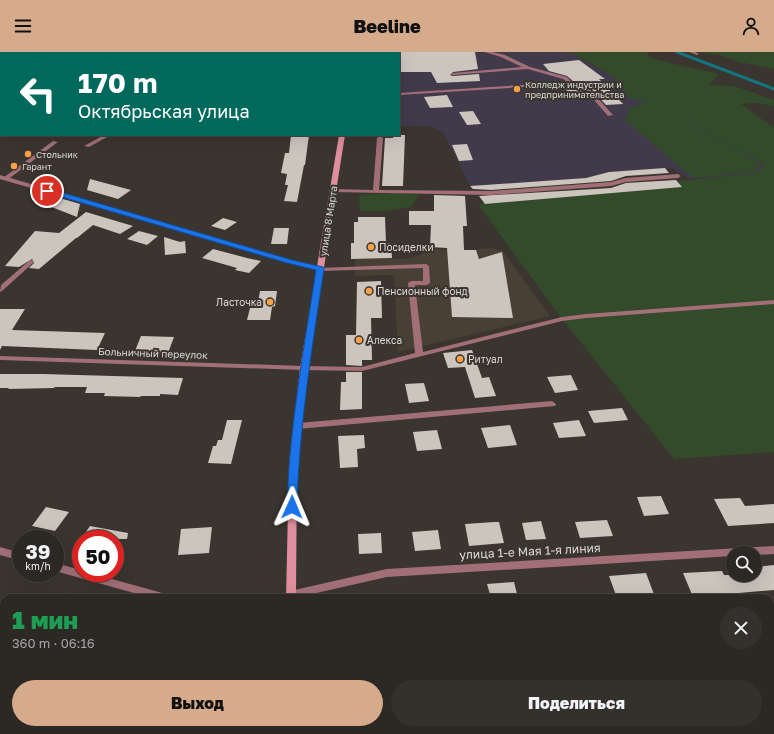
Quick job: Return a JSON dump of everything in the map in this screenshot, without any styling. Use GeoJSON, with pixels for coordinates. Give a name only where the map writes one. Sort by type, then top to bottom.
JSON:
{"type":"FeatureCollection","features":[{"type":"Feature","properties":{"kind":"main road","name":"улица 8 Марта"},"geometry":{"type":"LineString","coordinates":[[290,594],[293,464],[304,368],[342,136]]}},
{"type":"Feature","properties":{"kind":"street"},"geometry":{"type":"LineString","coordinates":[[487,52],[503,56],[528,68],[565,78],[571,83]]}},
{"type":"Feature","properties":{"kind":"street"},"geometry":{"type":"LineString","coordinates":[[692,52],[697,54]]}},
{"type":"Feature","properties":{"kind":"street"},"geometry":{"type":"LineString","coordinates":[[453,74],[528,68]]}},
{"type":"Feature","properties":{"kind":"street"},"geometry":{"type":"LineString","coordinates":[[400,94],[571,83],[582,84],[610,115]]}},
{"type":"Feature","properties":{"kind":"street"},"geometry":{"type":"LineString","coordinates":[[88,146],[106,136]]}},
{"type":"Feature","properties":{"kind":"street"},"geometry":{"type":"LineString","coordinates":[[376,192],[380,138]]}},
{"type":"Feature","properties":{"kind":"street"},"geometry":{"type":"LineString","coordinates":[[3,178],[55,142]]}},
{"type":"Feature","properties":{"kind":"street"},"geometry":{"type":"LineString","coordinates":[[333,191],[490,193],[611,184],[626,180],[678,176]]}},
{"type":"Feature","properties":{"kind":"street"},"geometry":{"type":"LineString","coordinates":[[3,178],[320,269],[426,266],[427,283],[411,283],[419,354]]}},
{"type":"Feature","properties":{"kind":"street"},"geometry":{"type":"LineString","coordinates":[[0,290],[31,262]]}},
{"type":"Feature","properties":{"kind":"street","name":"Больничный переулок"},"geometry":{"type":"LineString","coordinates":[[0,358],[362,369],[562,319],[774,302]]}},
{"type":"Feature","properties":{"kind":"street"},"geometry":{"type":"LineString","coordinates":[[298,426],[552,404]]}},
{"type":"Feature","properties":{"kind":"street","name":"улица 1-е Мая 1-я линия"},"geometry":{"type":"LineString","coordinates":[[302,594],[387,572],[774,550]]}},
{"type":"Feature","properties":{"kind":"street"},"geometry":{"type":"LineString","coordinates":[[0,551],[12,554]]}},
{"type":"Feature","properties":{"kind":"street"},"geometry":{"type":"LineString","coordinates":[[64,570],[152,594]]}},
{"type":"Feature","properties":{"kind":"shaded area","name":"Колледж индустрии и предпринимательства"},"geometry":{"type":"Polygon","coordinates":[[[400,52],[570,52],[766,164],[756,174],[689,179],[672,168],[609,172],[586,178],[470,186],[443,132],[429,126],[400,126],[400,52]]]}},
{"type":"Feature","properties":{"kind":"shaded area"},"geometry":{"type":"Polygon","coordinates":[[[492,248],[503,251],[550,316],[398,352],[394,275],[355,276],[355,259],[408,259],[435,249],[466,250],[492,248]]]}},
{"type":"Feature","properties":{"kind":"green space"},"geometry":{"type":"Polygon","coordinates":[[[571,52],[648,52],[648,56],[657,60],[719,74],[709,85],[734,86],[774,100],[774,106],[755,103],[741,104],[774,128],[774,452],[674,459],[562,319],[479,206],[481,203],[682,187],[677,181],[757,173],[765,164],[662,108],[761,163],[755,172],[693,178],[625,120],[630,108],[647,102],[630,98],[614,77],[571,52]]]}},
{"type":"Feature","properties":{"kind":"green space"},"geometry":{"type":"Polygon","coordinates":[[[699,52],[774,52],[774,69],[739,62],[723,56],[699,52]]]}},
{"type":"Feature","properties":{"kind":"green space"},"geometry":{"type":"Polygon","coordinates":[[[395,193],[419,195],[411,207],[385,211],[360,211],[359,195],[395,193]]]}},
{"type":"Feature","properties":{"kind":"building"},"geometry":{"type":"Polygon","coordinates":[[[400,52],[475,52],[478,69],[453,72],[450,75],[479,74],[480,81],[437,83],[431,72],[400,72],[400,52]]]}},
{"type":"Feature","properties":{"kind":"building"},"geometry":{"type":"Polygon","coordinates":[[[579,60],[605,79],[599,79],[623,104],[606,105],[585,82],[573,81],[567,76],[549,71],[543,64],[579,60]]]}},
{"type":"Feature","properties":{"kind":"building"},"geometry":{"type":"Polygon","coordinates":[[[563,86],[580,86],[585,92],[569,93],[563,86]]]}},
{"type":"Feature","properties":{"kind":"building"},"geometry":{"type":"Polygon","coordinates":[[[447,95],[453,107],[430,108],[424,97],[447,95]]]}},
{"type":"Feature","properties":{"kind":"building"},"geometry":{"type":"Polygon","coordinates":[[[473,111],[481,124],[467,125],[459,112],[473,111]]]}},
{"type":"Feature","properties":{"kind":"building"},"geometry":{"type":"Polygon","coordinates":[[[405,135],[403,186],[382,186],[385,138],[393,138],[393,136],[405,135]]]}},
{"type":"Feature","properties":{"kind":"building"},"geometry":{"type":"Polygon","coordinates":[[[291,136],[309,136],[305,165],[297,202],[284,201],[288,185],[285,185],[287,174],[281,173],[285,153],[289,153],[291,136]]]}},
{"type":"Feature","properties":{"kind":"building"},"geometry":{"type":"Polygon","coordinates":[[[467,144],[473,160],[459,161],[452,145],[467,144]]]}},
{"type":"Feature","properties":{"kind":"building"},"geometry":{"type":"Polygon","coordinates":[[[665,168],[669,173],[626,176],[611,181],[491,190],[473,189],[470,186],[586,178],[609,172],[665,168]]]}},
{"type":"Feature","properties":{"kind":"building"},"geometry":{"type":"Polygon","coordinates":[[[90,179],[131,190],[118,199],[87,190],[90,179]]]}},
{"type":"Feature","properties":{"kind":"building"},"geometry":{"type":"Polygon","coordinates":[[[676,180],[682,187],[485,204],[479,196],[611,188],[626,183],[676,180]]]}},
{"type":"Feature","properties":{"kind":"building"},"geometry":{"type":"Polygon","coordinates":[[[434,195],[465,196],[467,226],[463,226],[464,250],[476,250],[479,259],[502,252],[513,318],[452,317],[447,248],[430,247],[431,225],[409,225],[409,211],[434,211],[434,195]]]}},
{"type":"Feature","properties":{"kind":"building"},"geometry":{"type":"Polygon","coordinates":[[[63,199],[80,204],[77,217],[49,206],[63,199]]]}},
{"type":"Feature","properties":{"kind":"building"},"geometry":{"type":"Polygon","coordinates":[[[86,212],[133,226],[120,234],[93,225],[39,269],[29,268],[34,263],[32,259],[19,267],[5,266],[35,231],[59,233],[86,212]]]}},
{"type":"Feature","properties":{"kind":"building"},"geometry":{"type":"Polygon","coordinates":[[[358,217],[385,217],[386,243],[391,243],[392,258],[351,259],[351,243],[354,243],[354,222],[358,222],[358,217]]]}},
{"type":"Feature","properties":{"kind":"building"},"geometry":{"type":"Polygon","coordinates":[[[223,218],[237,222],[225,230],[211,226],[223,218]]]}},
{"type":"Feature","properties":{"kind":"building"},"geometry":{"type":"Polygon","coordinates":[[[274,228],[289,228],[287,244],[271,244],[274,228]]]}},
{"type":"Feature","properties":{"kind":"building"},"geometry":{"type":"Polygon","coordinates":[[[139,231],[158,236],[147,245],[127,239],[139,231]]]}},
{"type":"Feature","properties":{"kind":"building"},"geometry":{"type":"Polygon","coordinates":[[[164,237],[180,242],[185,241],[186,253],[165,255],[164,237]]]}},
{"type":"Feature","properties":{"kind":"building"},"geometry":{"type":"Polygon","coordinates":[[[213,249],[261,261],[249,273],[235,270],[237,268],[202,258],[213,249]]]}},
{"type":"Feature","properties":{"kind":"building"},"geometry":{"type":"Polygon","coordinates":[[[381,281],[382,318],[371,318],[372,360],[362,360],[362,366],[346,365],[346,335],[356,335],[357,282],[381,281]]]}},
{"type":"Feature","properties":{"kind":"building"},"geometry":{"type":"Polygon","coordinates":[[[260,291],[277,291],[275,306],[272,307],[270,320],[247,320],[250,308],[257,308],[260,291]]]}},
{"type":"Feature","properties":{"kind":"building"},"geometry":{"type":"Polygon","coordinates":[[[0,309],[25,309],[12,330],[105,333],[97,350],[2,346],[0,350],[0,309]]]}},
{"type":"Feature","properties":{"kind":"building"},"geometry":{"type":"Polygon","coordinates":[[[141,336],[174,337],[168,353],[135,351],[141,336]]]}},
{"type":"Feature","properties":{"kind":"building"},"geometry":{"type":"Polygon","coordinates":[[[472,350],[482,378],[489,377],[496,396],[475,398],[465,367],[448,368],[443,353],[472,350]]]}},
{"type":"Feature","properties":{"kind":"building"},"geometry":{"type":"Polygon","coordinates":[[[346,372],[362,372],[362,409],[340,410],[341,382],[346,382],[346,372]]]}},
{"type":"Feature","properties":{"kind":"building"},"geometry":{"type":"Polygon","coordinates":[[[0,374],[183,378],[178,395],[160,394],[160,396],[140,397],[104,396],[105,393],[85,393],[87,387],[0,388],[0,374]]]}},
{"type":"Feature","properties":{"kind":"building"},"geometry":{"type":"Polygon","coordinates":[[[571,375],[578,390],[555,393],[547,377],[571,375]]]}},
{"type":"Feature","properties":{"kind":"building"},"geometry":{"type":"Polygon","coordinates":[[[424,383],[429,401],[409,403],[405,384],[424,383]]]}},
{"type":"Feature","properties":{"kind":"building"},"geometry":{"type":"Polygon","coordinates":[[[622,408],[628,420],[594,423],[588,411],[622,408]]]}},
{"type":"Feature","properties":{"kind":"building"},"geometry":{"type":"Polygon","coordinates":[[[227,420],[242,420],[231,464],[208,463],[213,446],[216,446],[218,440],[222,440],[227,420]]]}},
{"type":"Feature","properties":{"kind":"building"},"geometry":{"type":"Polygon","coordinates":[[[579,420],[586,436],[559,438],[553,423],[579,420]]]}},
{"type":"Feature","properties":{"kind":"building"},"geometry":{"type":"Polygon","coordinates":[[[510,425],[517,445],[488,448],[481,428],[510,425]]]}},
{"type":"Feature","properties":{"kind":"building"},"geometry":{"type":"Polygon","coordinates":[[[437,430],[442,449],[417,451],[413,432],[437,430]]]}},
{"type":"Feature","properties":{"kind":"building"},"geometry":{"type":"Polygon","coordinates":[[[364,435],[365,448],[357,449],[358,467],[340,468],[338,436],[364,435]]]}},
{"type":"Feature","properties":{"kind":"building"},"geometry":{"type":"Polygon","coordinates":[[[661,496],[669,514],[644,516],[637,497],[661,496]]]}},
{"type":"Feature","properties":{"kind":"building"},"geometry":{"type":"Polygon","coordinates":[[[740,498],[745,506],[774,504],[774,523],[728,526],[714,499],[740,498]]]}},
{"type":"Feature","properties":{"kind":"building"},"geometry":{"type":"Polygon","coordinates":[[[46,507],[69,512],[56,530],[32,526],[46,507]]]}},
{"type":"Feature","properties":{"kind":"building"},"geometry":{"type":"Polygon","coordinates":[[[607,520],[613,536],[580,538],[575,522],[607,520]]]}},
{"type":"Feature","properties":{"kind":"building"},"geometry":{"type":"Polygon","coordinates":[[[541,521],[546,539],[526,540],[522,523],[541,521]]]}},
{"type":"Feature","properties":{"kind":"building"},"geometry":{"type":"Polygon","coordinates":[[[499,522],[504,543],[469,546],[465,524],[499,522]]]}},
{"type":"Feature","properties":{"kind":"building"},"geometry":{"type":"Polygon","coordinates":[[[90,526],[112,530],[87,530],[90,526]]]}},
{"type":"Feature","properties":{"kind":"building"},"geometry":{"type":"Polygon","coordinates":[[[212,527],[209,553],[178,555],[181,529],[212,527]]]}},
{"type":"Feature","properties":{"kind":"building"},"geometry":{"type":"Polygon","coordinates":[[[438,530],[441,549],[415,551],[412,532],[438,530]]]}},
{"type":"Feature","properties":{"kind":"building"},"geometry":{"type":"Polygon","coordinates":[[[124,532],[128,533],[127,539],[124,539],[124,532]]]}},
{"type":"Feature","properties":{"kind":"building"},"geometry":{"type":"Polygon","coordinates":[[[381,533],[382,553],[359,554],[358,534],[381,533]]]}},
{"type":"Feature","properties":{"kind":"building"},"geometry":{"type":"Polygon","coordinates":[[[774,565],[774,590],[728,594],[692,594],[683,573],[722,571],[724,575],[726,575],[726,582],[762,582],[762,566],[774,565]]]}},
{"type":"Feature","properties":{"kind":"building"},"geometry":{"type":"Polygon","coordinates":[[[646,573],[654,594],[616,594],[609,576],[646,573]]]}},
{"type":"Feature","properties":{"kind":"building"},"geometry":{"type":"Polygon","coordinates":[[[514,582],[517,594],[490,594],[487,584],[514,582]]]}},
{"type":"Feature","properties":{"kind":"waterway"},"geometry":{"type":"LineString","coordinates":[[677,52],[774,89]]}},
{"type":"Feature","properties":{"kind":"place","name":"Колледж индустрии и предпринимательства"},"geometry":{"type":"Point","coordinates":[517,89]}},
{"type":"Feature","properties":{"kind":"place","name":"Стольник"},"geometry":{"type":"Point","coordinates":[28,154]}},
{"type":"Feature","properties":{"kind":"place","name":"Гарант"},"geometry":{"type":"Point","coordinates":[14,166]}},
{"type":"Feature","properties":{"kind":"place","name":"Посиделки"},"geometry":{"type":"Point","coordinates":[371,247]}},
{"type":"Feature","properties":{"kind":"place","name":"Пенсионный фонд"},"geometry":{"type":"Point","coordinates":[369,291]}},
{"type":"Feature","properties":{"kind":"place","name":"Ласточка"},"geometry":{"type":"Point","coordinates":[270,302]}},
{"type":"Feature","properties":{"kind":"place","name":"Алекса"},"geometry":{"type":"Point","coordinates":[359,340]}},
{"type":"Feature","properties":{"kind":"place","name":"Ритуал"},"geometry":{"type":"Point","coordinates":[460,359]}},
{"type":"Feature","properties":{"kind":"route"},"geometry":{"type":"LineString","coordinates":[[47,191],[290,262],[320,269],[304,368],[293,464],[292,507]]}}]}
